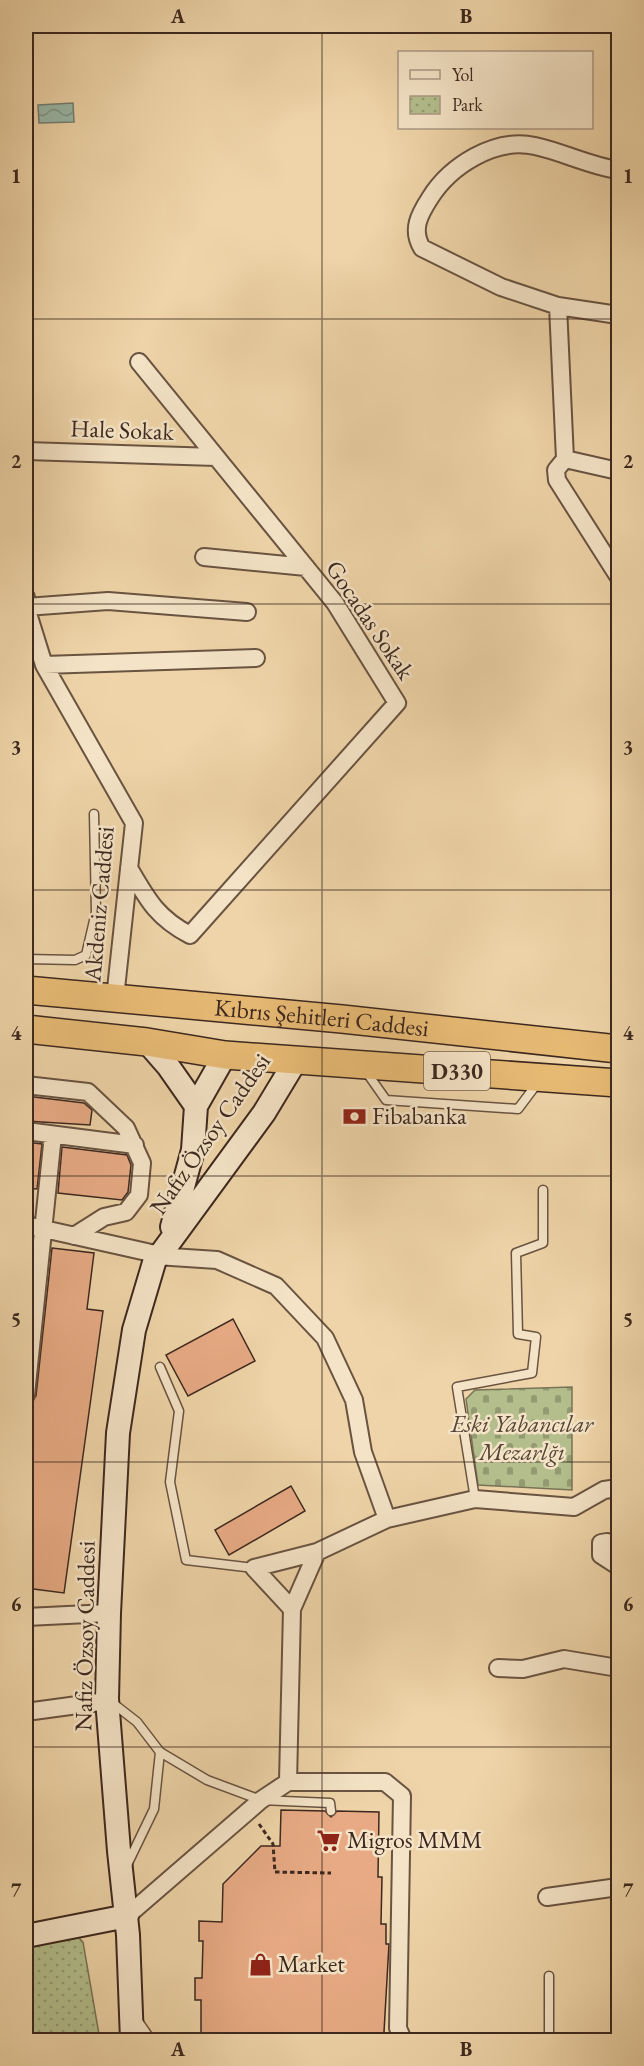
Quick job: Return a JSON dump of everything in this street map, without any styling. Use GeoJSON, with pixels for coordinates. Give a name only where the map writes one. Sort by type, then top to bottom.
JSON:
{"type":"FeatureCollection","features":[{"type":"Feature","properties":{"kind":"highway","name":"Kıbrıs Şehitleri Caddesi"},"geometry":{"type":"LineString","coordinates":[[26,990],[301,1015],[618,1048]]}},
{"type":"Feature","properties":{"kind":"highway"},"geometry":{"type":"LineString","coordinates":[[225,1055],[232,1010]]}},
{"type":"Feature","properties":{"kind":"highway"},"geometry":{"type":"LineString","coordinates":[[296,1060],[301,1015]]}},
{"type":"Feature","properties":{"kind":"highway","name":"Kıbrıs Şehitleri Caddesi"},"geometry":{"type":"LineString","coordinates":[[26,1029],[147,1042],[225,1055],[618,1083]]}},
{"type":"Feature","properties":{"kind":"main road","name":"Nafiz Özsoy Caddesi"},"geometry":{"type":"LineString","coordinates":[[147,1042],[168,1066],[196,1106]]}},
{"type":"Feature","properties":{"kind":"main road","name":"Nafiz Özsoy Caddesi"},"geometry":{"type":"LineString","coordinates":[[132,2040],[127,1916],[107,1700],[118,1433],[134,1330],[193,1150],[196,1106],[225,1055]]}},
{"type":"Feature","properties":{"kind":"main road","name":"Nafiz Özsoy Caddesi"},"geometry":{"type":"LineString","coordinates":[[161,1250],[264,1113],[296,1060]]}},
{"type":"Feature","properties":{"kind":"main road"},"geometry":{"type":"LineString","coordinates":[[26,1936],[127,1916]]}},
{"type":"Feature","properties":{"kind":"street"},"geometry":{"type":"LineString","coordinates":[[618,170],[532,145],[511,146],[472,158],[436,188],[421,212],[416,237],[422,248],[501,287],[558,306],[618,315]]}},
{"type":"Feature","properties":{"kind":"street"},"geometry":{"type":"LineString","coordinates":[[558,306],[565,459],[556,470],[558,480],[618,576]]}},
{"type":"Feature","properties":{"kind":"street","name":"Gocadas Sokak"},"geometry":{"type":"LineString","coordinates":[[129,868],[151,906],[171,926],[190,935],[397,703],[335,603],[139,362]]}},
{"type":"Feature","properties":{"kind":"street","name":"Hale Sokak"},"geometry":{"type":"LineString","coordinates":[[26,451],[216,457]]}},
{"type":"Feature","properties":{"kind":"street"},"geometry":{"type":"LineString","coordinates":[[565,459],[618,471]]}},
{"type":"Feature","properties":{"kind":"street"},"geometry":{"type":"LineString","coordinates":[[204,557],[306,567]]}},
{"type":"Feature","properties":{"kind":"street"},"geometry":{"type":"LineString","coordinates":[[26,597],[26,608],[37,659],[256,658]]}},
{"type":"Feature","properties":{"kind":"street"},"geometry":{"type":"LineString","coordinates":[[26,608],[108,601],[247,612]]}},
{"type":"Feature","properties":{"kind":"street","name":"Akdeniz Caddesi"},"geometry":{"type":"LineString","coordinates":[[37,659],[134,823],[115,998]]}},
{"type":"Feature","properties":{"kind":"street"},"geometry":{"type":"LineString","coordinates":[[26,1085],[88,1092],[126,1128],[142,1163],[139,1195],[126,1212],[104,1217],[74,1236]]}},
{"type":"Feature","properties":{"kind":"street"},"geometry":{"type":"LineString","coordinates":[[26,1131],[135,1145]]}},
{"type":"Feature","properties":{"kind":"street"},"geometry":{"type":"LineString","coordinates":[[26,1395],[27,1366],[53,1135]]}},
{"type":"Feature","properties":{"kind":"street"},"geometry":{"type":"LineString","coordinates":[[26,1225],[74,1236],[217,1260],[276,1286],[325,1338],[354,1401],[363,1452],[387,1519]]}},
{"type":"Feature","properties":{"kind":"street"},"geometry":{"type":"LineString","coordinates":[[292,1609],[254,1568],[317,1552],[387,1519],[476,1499],[574,1507],[604,1490],[618,1488]]}},
{"type":"Feature","properties":{"kind":"street"},"geometry":{"type":"LineString","coordinates":[[618,1545],[600,1543],[600,1555],[618,1566]]}},
{"type":"Feature","properties":{"kind":"street"},"geometry":{"type":"LineString","coordinates":[[288,1782],[292,1609],[317,1552]]}},
{"type":"Feature","properties":{"kind":"street"},"geometry":{"type":"LineString","coordinates":[[26,1617],[109,1613]]}},
{"type":"Feature","properties":{"kind":"street"},"geometry":{"type":"LineString","coordinates":[[498,1668],[523,1669],[564,1659],[618,1668]]}},
{"type":"Feature","properties":{"kind":"street"},"geometry":{"type":"LineString","coordinates":[[26,1712],[107,1700]]}},
{"type":"Feature","properties":{"kind":"street"},"geometry":{"type":"LineString","coordinates":[[127,1916],[255,1805],[288,1782],[385,1782],[402,1796],[398,2028],[403,2040]]}},
{"type":"Feature","properties":{"kind":"street"},"geometry":{"type":"LineString","coordinates":[[547,1897],[618,1887]]}},
{"type":"Feature","properties":{"kind":"lane"},"geometry":{"type":"LineString","coordinates":[[26,959],[75,960],[86,955],[96,912],[94,814]]}},
{"type":"Feature","properties":{"kind":"lane"},"geometry":{"type":"LineString","coordinates":[[476,1499],[457,1387],[532,1373],[536,1337],[518,1334],[516,1253],[543,1243],[543,1190]]}},
{"type":"Feature","properties":{"kind":"lane"},"geometry":{"type":"LineString","coordinates":[[160,1367],[179,1411],[170,1482],[186,1560],[254,1568]]}},
{"type":"Feature","properties":{"kind":"lane"},"geometry":{"type":"LineString","coordinates":[[107,1700],[137,1722],[160,1752],[255,1805],[330,1803],[331,1811]]}},
{"type":"Feature","properties":{"kind":"lane"},"geometry":{"type":"LineString","coordinates":[[122,1875],[154,1809],[160,1752]]}},
{"type":"Feature","properties":{"kind":"lane"},"geometry":{"type":"LineString","coordinates":[[549,1976],[549,2040]]}},
{"type":"Feature","properties":{"kind":"lane"},"geometry":{"type":"LineString","coordinates":[[131,2011],[151,2040]]}},
{"type":"Feature","properties":{"kind":"path"},"geometry":{"type":"LineString","coordinates":[[255,1805],[273,1844],[274,1872],[331,1873]]}},
{"type":"Feature","properties":{"kind":"green space","name":"Eski Yabancılar Mezarlğı"},"geometry":{"type":"Polygon","coordinates":[[[572,1387],[572,1490],[478,1485],[466,1399],[475,1390],[572,1387]]]}},
{"type":"Feature","properties":{"kind":"green space"},"geometry":{"type":"Polygon","coordinates":[[[76,1935],[83,1942],[100,2040],[26,2040],[26,1946],[76,1935]]]}},
{"type":"Feature","properties":{"kind":"water"},"geometry":{"type":"Polygon","coordinates":[[[73,103],[74,122],[39,123],[38,105],[73,103]]]}},
{"type":"Feature","properties":{"kind":"building"},"geometry":{"type":"Polygon","coordinates":[[[26,1096],[84,1103],[92,1110],[90,1125],[26,1121],[26,1096]]]}},
{"type":"Feature","properties":{"kind":"building"},"geometry":{"type":"Polygon","coordinates":[[[26,1142],[42,1144],[37,1189],[26,1188],[26,1142]]]}},
{"type":"Feature","properties":{"kind":"building"},"geometry":{"type":"Polygon","coordinates":[[[62,1147],[127,1155],[131,1165],[128,1192],[122,1200],[58,1193],[62,1147]]]}},
{"type":"Feature","properties":{"kind":"building"},"geometry":{"type":"Polygon","coordinates":[[[26,1245],[31,1245],[26,1298],[26,1245]]]}},
{"type":"Feature","properties":{"kind":"building"},"geometry":{"type":"Polygon","coordinates":[[[52,1248],[94,1253],[87,1309],[103,1311],[64,1593],[26,1588],[26,1469],[30,1435],[26,1433],[29,1405],[36,1396],[52,1248]]]}},
{"type":"Feature","properties":{"kind":"building"},"geometry":{"type":"Polygon","coordinates":[[[233,1319],[255,1361],[188,1396],[166,1355],[233,1319]]]}},
{"type":"Feature","properties":{"kind":"building"},"geometry":{"type":"Polygon","coordinates":[[[291,1486],[305,1511],[229,1555],[215,1530],[291,1486]]]}},
{"type":"Feature","properties":{"kind":"building"},"geometry":{"type":"Polygon","coordinates":[[[281,1810],[325,1811],[331,1817],[337,1811],[379,1812],[378,1877],[382,1877],[381,1924],[386,1924],[386,1944],[389,1944],[384,2032],[392,2040],[201,2040],[201,2000],[195,2000],[195,1978],[202,1978],[203,1941],[199,1941],[199,1921],[222,1922],[223,1884],[261,1846],[280,1846],[281,1810]]]}},
{"type":"Feature","properties":{"kind":"place","name":"Fibabanka"},"geometry":{"type":"Point","coordinates":[354,1116]}},
{"type":"Feature","properties":{"kind":"place","name":"Migros MMM"},"geometry":{"type":"Point","coordinates":[329,1840]}},
{"type":"Feature","properties":{"kind":"place","name":"Market"},"geometry":{"type":"Point","coordinates":[260,1964]}}]}
